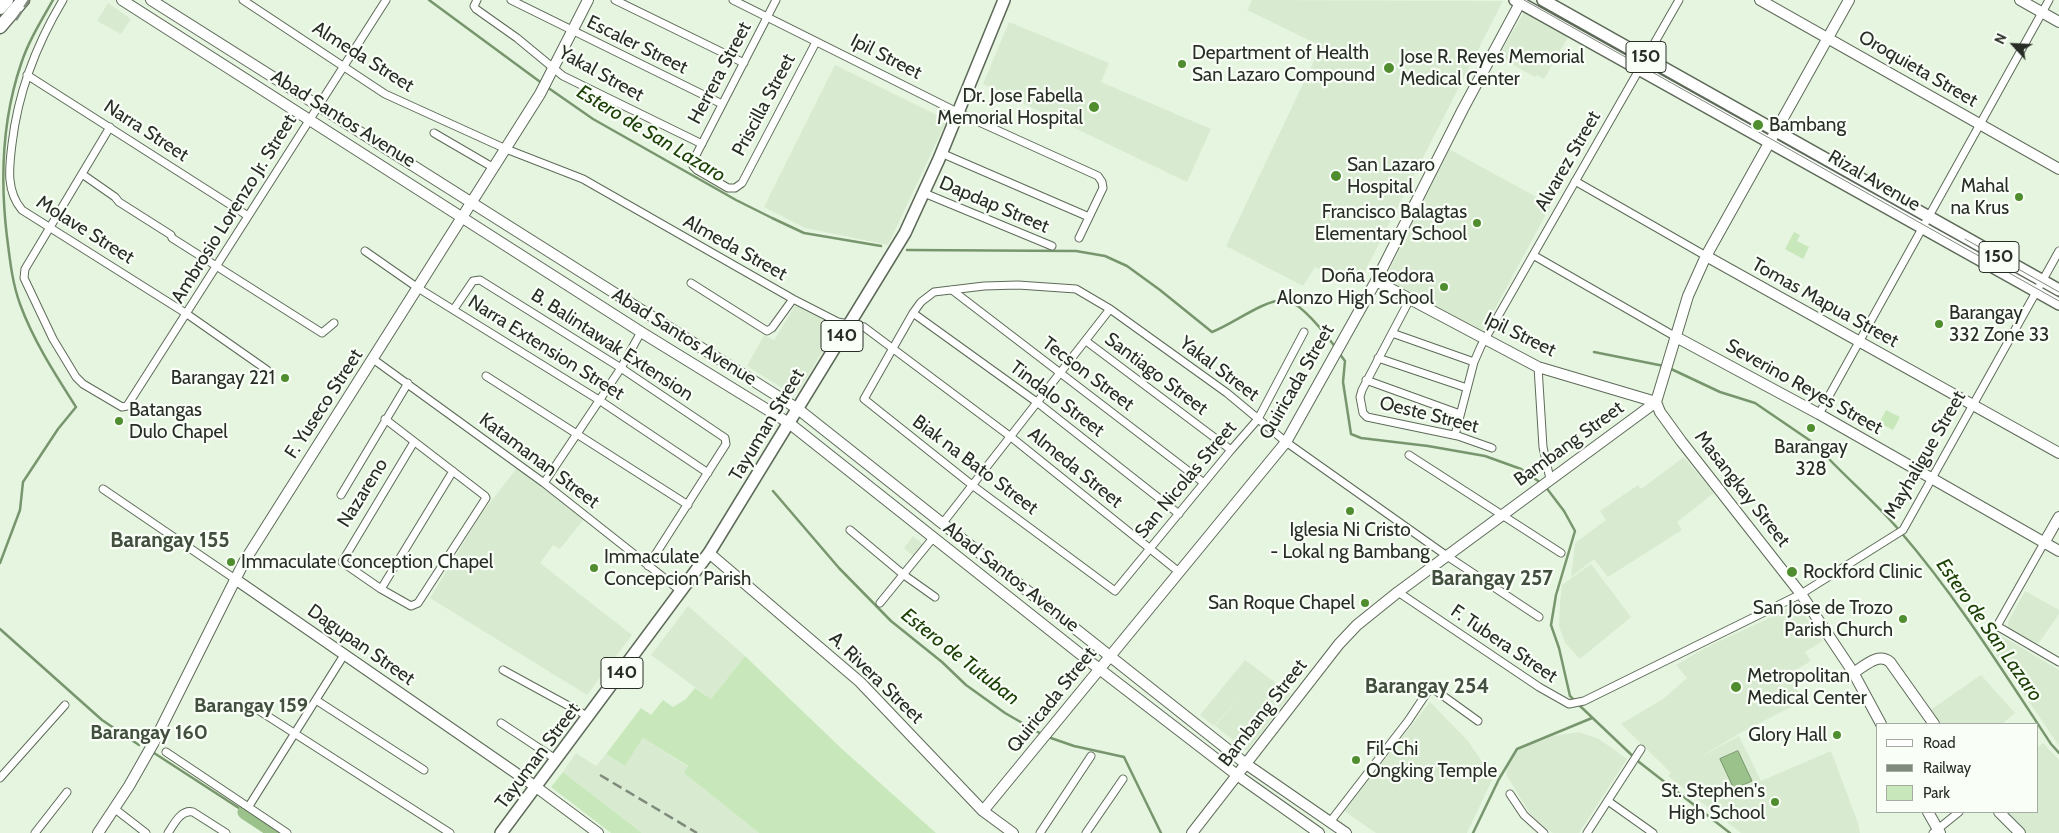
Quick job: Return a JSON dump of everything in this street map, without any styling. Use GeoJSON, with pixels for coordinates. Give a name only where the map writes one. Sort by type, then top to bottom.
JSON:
{"type":"FeatureCollection","features":[{"type":"Feature","properties":{"kind":"highway"},"geometry":{"type":"LineString","coordinates":[[0,8],[5,0]]}},
{"type":"Feature","properties":{"kind":"highway"},"geometry":{"type":"LineString","coordinates":[[0,27],[24,0]]}},
{"type":"Feature","properties":{"kind":"main road","name":"Tayuman Street"},"geometry":{"type":"LineString","coordinates":[[501,833],[710,553],[905,233],[941,153],[1000,1]]}},
{"type":"Feature","properties":{"kind":"main road","name":"Rizal Avenue"},"geometry":{"type":"LineString","coordinates":[[1519,1],[2059,304]]}},
{"type":"Feature","properties":{"kind":"main road","name":"Rizal Avenue"},"geometry":{"type":"LineString","coordinates":[[1545,1],[2059,290]]}},
{"type":"Feature","properties":{"kind":"main road"},"geometry":{"type":"LineString","coordinates":[[1542,14],[1545,1]]}},
{"type":"Feature","properties":{"kind":"street"},"geometry":{"type":"LineString","coordinates":[[0,4],[5,0]]}},
{"type":"Feature","properties":{"kind":"street","name":"Molave Street"},"geometry":{"type":"LineString","coordinates":[[63,0],[50,22],[27,75],[16,114],[9,179],[14,200],[22,210],[187,314],[267,370]]}},
{"type":"Feature","properties":{"kind":"street","name":"Abad Santos Avenue"},"geometry":{"type":"LineString","coordinates":[[122,0],[310,118],[642,332],[789,423],[1100,669],[1237,775],[1318,833]]}},
{"type":"Feature","properties":{"kind":"street","name":"Abad Santos Avenue"},"geometry":{"type":"LineString","coordinates":[[151,0],[798,409],[1246,764],[1346,833]]}},
{"type":"Feature","properties":{"kind":"street","name":"Almeda Street"},"geometry":{"type":"LineString","coordinates":[[243,0],[385,94],[506,149],[583,179],[793,299],[838,322],[864,326],[1011,438],[1179,572]]}},
{"type":"Feature","properties":{"kind":"street","name":"Ambrosio Lorenzo Jr. Street"},"geometry":{"type":"LineString","coordinates":[[50,228],[24,269],[24,278],[54,339],[76,377],[83,384],[122,407],[127,406],[386,0]]}},
{"type":"Feature","properties":{"kind":"street","name":"Yakal Street"},"geometry":{"type":"LineString","coordinates":[[477,0],[474,6],[476,9],[517,38],[551,73],[563,76],[702,144]]}},
{"type":"Feature","properties":{"kind":"street","name":"Escaler Street"},"geometry":{"type":"LineString","coordinates":[[511,0],[722,104]]}},
{"type":"Feature","properties":{"kind":"street","name":"F. Yuseco Street"},"geometry":{"type":"LineString","coordinates":[[98,833],[115,809],[154,742],[244,562],[540,94],[588,0]]}},
{"type":"Feature","properties":{"kind":"street"},"geometry":{"type":"LineString","coordinates":[[615,0],[744,63]]}},
{"type":"Feature","properties":{"kind":"street","name":"Ipil Street"},"geometry":{"type":"LineString","coordinates":[[733,0],[957,112],[1098,176],[1103,188],[1079,238]]}},
{"type":"Feature","properties":{"kind":"street","name":"Herrera Street"},"geometry":{"type":"LineString","coordinates":[[693,161],[776,0]]}},
{"type":"Feature","properties":{"kind":"street","name":"Alvarez Street"},"geometry":{"type":"LineString","coordinates":[[1455,435],[1474,362],[1485,339],[1679,0]]}},
{"type":"Feature","properties":{"kind":"street","name":"Oroquieta Street"},"geometry":{"type":"LineString","coordinates":[[1760,0],[2059,169]]}},
{"type":"Feature","properties":{"kind":"street"},"geometry":{"type":"LineString","coordinates":[[1656,402],[1688,296],[1706,256],[1849,0]]}},
{"type":"Feature","properties":{"kind":"street"},"geometry":{"type":"LineString","coordinates":[[2020,0],[2059,22]]}},
{"type":"Feature","properties":{"kind":"street"},"geometry":{"type":"LineString","coordinates":[[1819,414],[2049,0]]}},
{"type":"Feature","properties":{"kind":"street","name":"Quiricada Street"},"geometry":{"type":"LineString","coordinates":[[983,810],[1286,442],[1376,281],[1519,1]]}},
{"type":"Feature","properties":{"kind":"street","name":"Priscilla Street"},"geometry":{"type":"LineString","coordinates":[[693,161],[693,166],[697,170],[728,188],[735,188],[742,183],[816,42]]}},
{"type":"Feature","properties":{"kind":"street","name":"Narra Street"},"geometry":{"type":"LineString","coordinates":[[27,75],[248,216]]}},
{"type":"Feature","properties":{"kind":"street"},"geometry":{"type":"LineString","coordinates":[[50,228],[110,127]]}},
{"type":"Feature","properties":{"kind":"street"},"geometry":{"type":"LineString","coordinates":[[434,133],[494,168]]}},
{"type":"Feature","properties":{"kind":"street"},"geometry":{"type":"LineString","coordinates":[[941,153],[1089,217]]}},
{"type":"Feature","properties":{"kind":"street"},"geometry":{"type":"LineString","coordinates":[[82,174],[115,197],[119,202],[171,235],[172,238],[322,333],[334,323]]}},
{"type":"Feature","properties":{"kind":"street","name":"Tomas Mapua Street"},"geometry":{"type":"LineString","coordinates":[[1575,181],[2059,454]]}},
{"type":"Feature","properties":{"kind":"street","name":"Dapdap Street"},"geometry":{"type":"LineString","coordinates":[[924,193],[1052,246]]}},
{"type":"Feature","properties":{"kind":"street","name":"Narra Extension Street"},"geometry":{"type":"LineString","coordinates":[[366,251],[418,288],[599,400],[708,473]]}},
{"type":"Feature","properties":{"kind":"street","name":"Mayhaligue Street"},"geometry":{"type":"LineString","coordinates":[[1569,704],[1584,701],[1801,594],[1903,530],[2059,251]]}},
{"type":"Feature","properties":{"kind":"street","name":"Severino Reyes Street"},"geometry":{"type":"LineString","coordinates":[[1533,255],[1676,337],[1819,414],[2059,551]]}},
{"type":"Feature","properties":{"kind":"street","name":"B. Balintawak Extension"},"geometry":{"type":"LineString","coordinates":[[454,309],[473,280],[477,279],[621,368],[727,440],[708,473]]}},
{"type":"Feature","properties":{"kind":"street","name":"Ipil Street"},"geometry":{"type":"LineString","coordinates":[[1376,281],[1538,367],[1656,402]]}},
{"type":"Feature","properties":{"kind":"street"},"geometry":{"type":"LineString","coordinates":[[691,283],[767,331],[772,328],[793,299]]}},
{"type":"Feature","properties":{"kind":"street","name":"Yakal Street"},"geometry":{"type":"LineString","coordinates":[[894,348],[913,313],[921,302],[934,292],[984,286],[1018,285],[1069,287],[1076,289],[1110,309],[1227,393],[1286,442],[1447,556],[1539,617]]}},
{"type":"Feature","properties":{"kind":"street","name":"Tecson Street"},"geometry":{"type":"LineString","coordinates":[[952,290],[1204,483]]}},
{"type":"Feature","properties":{"kind":"street"},"geometry":{"type":"LineString","coordinates":[[1410,299],[1366,380],[1460,414]]}},
{"type":"Feature","properties":{"kind":"street"},"geometry":{"type":"LineString","coordinates":[[942,524],[1110,309]]}},
{"type":"Feature","properties":{"kind":"street","name":"Tindalo Street"},"geometry":{"type":"LineString","coordinates":[[913,313],[1038,403],[1179,514]]}},
{"type":"Feature","properties":{"kind":"street"},"geometry":{"type":"LineString","coordinates":[[544,483],[621,368],[642,332]]}},
{"type":"Feature","properties":{"kind":"street","name":"San Nicolas Street"},"geometry":{"type":"LineString","coordinates":[[1115,591],[1230,450],[1258,419],[1304,332]]}},
{"type":"Feature","properties":{"kind":"street"},"geometry":{"type":"LineString","coordinates":[[1392,333],[1474,362]]}},
{"type":"Feature","properties":{"kind":"street","name":"Santiago Street"},"geometry":{"type":"LineString","coordinates":[[1086,341],[1230,450]]}},
{"type":"Feature","properties":{"kind":"street","name":"Biak na Bato Street"},"geometry":{"type":"LineString","coordinates":[[894,348],[864,396],[864,399],[972,485],[1115,591]]}},
{"type":"Feature","properties":{"kind":"street"},"geometry":{"type":"LineString","coordinates":[[1378,358],[1467,388]]}},
{"type":"Feature","properties":{"kind":"street","name":"Katamanan Street"},"geometry":{"type":"LineString","coordinates":[[373,359],[544,483],[682,592]]}},
{"type":"Feature","properties":{"kind":"street"},"geometry":{"type":"LineString","coordinates":[[1538,367],[1543,447],[1549,480]]}},
{"type":"Feature","properties":{"kind":"street"},"geometry":{"type":"LineString","coordinates":[[486,376],[688,505]]}},
{"type":"Feature","properties":{"kind":"street","name":"Oeste Street"},"geometry":{"type":"LineString","coordinates":[[1366,380],[1360,397],[1363,414],[1368,417],[1455,435],[1492,448]]}},
{"type":"Feature","properties":{"kind":"street"},"geometry":{"type":"LineString","coordinates":[[341,495],[408,383]]}},
{"type":"Feature","properties":{"kind":"street","name":"Bambang Street"},"geometry":{"type":"LineString","coordinates":[[1192,833],[1348,634],[1398,592],[1656,402]]}},
{"type":"Feature","properties":{"kind":"street","name":"Masangkay Street"},"geometry":{"type":"LineString","coordinates":[[1656,402],[1660,412],[1681,440],[1801,594],[1853,673],[1880,723]]}},
{"type":"Feature","properties":{"kind":"street"},"geometry":{"type":"LineString","coordinates":[[385,419],[453,471],[486,498],[415,606],[412,606],[381,589],[453,471]]}},
{"type":"Feature","properties":{"kind":"street","name":"Nazareno"},"geometry":{"type":"LineString","coordinates":[[381,589],[342,562],[414,442]]}},
{"type":"Feature","properties":{"kind":"street"},"geometry":{"type":"LineString","coordinates":[[1409,454],[1561,553]]}},
{"type":"Feature","properties":{"kind":"street"},"geometry":{"type":"LineString","coordinates":[[648,566],[708,473]]}},
{"type":"Feature","properties":{"kind":"street","name":"Dagupan Street"},"geometry":{"type":"LineString","coordinates":[[103,489],[536,787],[598,833]]}},
{"type":"Feature","properties":{"kind":"street"},"geometry":{"type":"LineString","coordinates":[[2059,517],[1997,626],[2059,662]]}},
{"type":"Feature","properties":{"kind":"street"},"geometry":{"type":"LineString","coordinates":[[850,530],[904,575],[935,597]]}},
{"type":"Feature","properties":{"kind":"street"},"geometry":{"type":"LineString","coordinates":[[880,603],[932,538]]}},
{"type":"Feature","properties":{"kind":"street","name":"A. Rivera Street"},"geometry":{"type":"LineString","coordinates":[[710,553],[860,682],[983,810],[1013,833]]}},
{"type":"Feature","properties":{"kind":"street","name":"F. Tubera Street"},"geometry":{"type":"LineString","coordinates":[[1398,592],[1539,687],[1569,704]]}},
{"type":"Feature","properties":{"kind":"street"},"geometry":{"type":"LineString","coordinates":[[249,806],[344,655]]}},
{"type":"Feature","properties":{"kind":"street"},"geometry":{"type":"LineString","coordinates":[[1853,673],[1879,657],[1885,657],[1933,723]]}},
{"type":"Feature","properties":{"kind":"street"},"geometry":{"type":"LineString","coordinates":[[503,670],[589,717]]}},
{"type":"Feature","properties":{"kind":"street"},"geometry":{"type":"LineString","coordinates":[[1330,822],[1408,721],[1428,691],[1435,690],[1478,721]]}},
{"type":"Feature","properties":{"kind":"street"},"geometry":{"type":"LineString","coordinates":[[316,700],[424,770]]}},
{"type":"Feature","properties":{"kind":"street"},"geometry":{"type":"LineString","coordinates":[[0,778],[65,705]]}},
{"type":"Feature","properties":{"kind":"street"},"geometry":{"type":"LineString","coordinates":[[255,708],[450,833]]}},
{"type":"Feature","properties":{"kind":"street"},"geometry":{"type":"LineString","coordinates":[[501,723],[557,760]]}},
{"type":"Feature","properties":{"kind":"street"},"geometry":{"type":"LineString","coordinates":[[1586,833],[1640,751]]}},
{"type":"Feature","properties":{"kind":"street"},"geometry":{"type":"LineString","coordinates":[[166,752],[287,833]]}},
{"type":"Feature","properties":{"kind":"street"},"geometry":{"type":"LineString","coordinates":[[1040,833],[1091,756]]}},
{"type":"Feature","properties":{"kind":"street"},"geometry":{"type":"LineString","coordinates":[[1086,833],[1123,779]]}},
{"type":"Feature","properties":{"kind":"street"},"geometry":{"type":"LineString","coordinates":[[35,833],[67,792]]}},
{"type":"Feature","properties":{"kind":"street"},"geometry":{"type":"LineString","coordinates":[[1510,794],[1524,815],[1544,833]]}},
{"type":"Feature","properties":{"kind":"street"},"geometry":{"type":"LineString","coordinates":[[1608,801],[1653,833]]}},
{"type":"Feature","properties":{"kind":"street"},"geometry":{"type":"LineString","coordinates":[[115,809],[146,833]]}},
{"type":"Feature","properties":{"kind":"street"},"geometry":{"type":"LineString","coordinates":[[168,833],[183,813],[188,811],[193,812],[226,833]]}},
{"type":"Feature","properties":{"kind":"street"},"geometry":{"type":"LineString","coordinates":[[1928,813],[1937,832],[1958,813]]}},
{"type":"Feature","properties":{"kind":"street"},"geometry":{"type":"LineString","coordinates":[[2000,813],[2020,833]]}},
{"type":"Feature","properties":{"kind":"shaded area","name":"San Lazaro Hospital"},"geometry":{"type":"Polygon","coordinates":[[[1252,0],[1503,1],[1362,277],[1345,279],[1315,267],[1303,286],[1226,246],[1321,46],[1247,10],[1252,0]]]}},
{"type":"Feature","properties":{"kind":"shaded area"},"geometry":{"type":"Polygon","coordinates":[[[108,3],[131,19],[121,34],[97,21],[108,3]]]}},
{"type":"Feature","properties":{"kind":"shaded area"},"geometry":{"type":"Polygon","coordinates":[[[1524,12],[1568,37],[1544,79],[1537,75],[1535,77],[1498,57],[1524,12]]]}},
{"type":"Feature","properties":{"kind":"shaded area","name":"Dr. Jose Fabella Memorial Hospital"},"geometry":{"type":"Polygon","coordinates":[[[1009,22],[1109,63],[1101,82],[1211,129],[1187,182],[983,84],[1009,22]]]}},
{"type":"Feature","properties":{"kind":"shaded area"},"geometry":{"type":"Polygon","coordinates":[[[835,65],[947,120],[888,245],[805,228],[764,207],[835,65]]]}},
{"type":"Feature","properties":{"kind":"shaded area","name":"Francisco Balagtas Elementary School"},"geometry":{"type":"Polygon","coordinates":[[[1449,149],[1551,205],[1482,333],[1383,283],[1449,149]]]}},
{"type":"Feature","properties":{"kind":"shaded area"},"geometry":{"type":"Polygon","coordinates":[[[796,304],[837,327],[799,390],[787,391],[747,366],[764,335],[774,340],[796,304]]]}},
{"type":"Feature","properties":{"kind":"shaded area"},"geometry":{"type":"Polygon","coordinates":[[[1684,457],[1714,493],[1677,522],[1682,530],[1608,577],[1594,559],[1571,577],[1575,543],[1606,520],[1600,511],[1638,485],[1641,489],[1684,457]]]}},
{"type":"Feature","properties":{"kind":"shaded area"},"geometry":{"type":"Polygon","coordinates":[[[518,467],[584,519],[560,549],[553,545],[540,563],[632,635],[587,695],[430,598],[481,514],[518,467]]]}},
{"type":"Feature","properties":{"kind":"shaded area"},"geometry":{"type":"Polygon","coordinates":[[[913,536],[924,545],[914,557],[904,548],[913,536]]]}},
{"type":"Feature","properties":{"kind":"shaded area"},"geometry":{"type":"Polygon","coordinates":[[[1591,564],[1631,617],[1580,659],[1565,643],[1559,626],[1562,585],[1591,564]]]}},
{"type":"Feature","properties":{"kind":"shaded area"},"geometry":{"type":"Polygon","coordinates":[[[2025,591],[2059,610],[2059,614],[2038,644],[2008,628],[2008,622],[2025,591]]]}},
{"type":"Feature","properties":{"kind":"shaded area"},"geometry":{"type":"Polygon","coordinates":[[[1796,603],[1823,641],[1805,652],[1811,661],[1789,674],[1803,701],[1742,732],[1699,758],[1739,736],[1761,781],[1831,751],[1860,833],[1741,833],[1668,776],[1671,773],[1621,724],[1663,699],[1687,678],[1676,665],[1707,647],[1778,614],[1796,603]]]}},
{"type":"Feature","properties":{"kind":"shaded area"},"geometry":{"type":"Polygon","coordinates":[[[688,606],[745,656],[711,699],[651,655],[688,606]]]}},
{"type":"Feature","properties":{"kind":"shaded area"},"geometry":{"type":"Polygon","coordinates":[[[2000,635],[2059,670],[2059,746],[1989,646],[2000,635]]]}},
{"type":"Feature","properties":{"kind":"shaded area"},"geometry":{"type":"Polygon","coordinates":[[[1245,660],[1291,694],[1247,751],[1215,726],[1251,684],[1214,726],[1200,715],[1245,660]]]}},
{"type":"Feature","properties":{"kind":"shaded area"},"geometry":{"type":"Polygon","coordinates":[[[1981,675],[2015,713],[2003,723],[1938,723],[1929,711],[1981,675]]]}},
{"type":"Feature","properties":{"kind":"shaded area"},"geometry":{"type":"Polygon","coordinates":[[[1430,702],[1468,741],[1493,778],[1467,833],[1376,833],[1344,811],[1430,702]]]}},
{"type":"Feature","properties":{"kind":"shaded area"},"geometry":{"type":"Polygon","coordinates":[[[1579,732],[1599,739],[1627,759],[1579,833],[1553,833],[1541,825],[1528,811],[1507,776],[1506,768],[1521,748],[1553,736],[1579,732]]]}},
{"type":"Feature","properties":{"kind":"shaded area"},"geometry":{"type":"Polygon","coordinates":[[[643,738],[688,767],[684,773],[759,833],[642,833],[563,772],[576,753],[596,766],[606,754],[625,766],[643,738]]]}},
{"type":"Feature","properties":{"kind":"shaded area"},"geometry":{"type":"Polygon","coordinates":[[[2043,743],[2059,760],[2059,833],[2026,833],[2007,813],[2039,813],[2039,746],[2043,743]]]}},
{"type":"Feature","properties":{"kind":"shaded area"},"geometry":{"type":"Polygon","coordinates":[[[1738,751],[1752,781],[1734,789],[1720,759],[1738,751]]]}},
{"type":"Feature","properties":{"kind":"green space"},"geometry":{"type":"Polygon","coordinates":[[[1794,232],[1800,235],[1797,241],[1809,247],[1803,259],[1785,249],[1794,232]]]}},
{"type":"Feature","properties":{"kind":"green space"},"geometry":{"type":"Polygon","coordinates":[[[1886,410],[1900,417],[1893,430],[1879,423],[1886,410]]]}},
{"type":"Feature","properties":{"kind":"green space"},"geometry":{"type":"Polygon","coordinates":[[[745,656],[842,749],[936,833],[759,833],[684,773],[688,766],[643,738],[625,766],[606,754],[641,708],[651,715],[663,700],[673,707],[686,699],[695,688],[711,699],[745,656]]]}},
{"type":"Feature","properties":{"kind":"green space"},"geometry":{"type":"Polygon","coordinates":[[[563,772],[642,833],[611,833],[551,787],[563,772]]]}},
{"type":"Feature","properties":{"kind":"waterway"},"geometry":{"type":"LineString","coordinates":[[0,563],[20,510],[23,482],[58,429],[76,407],[38,344],[20,304],[10,263],[5,215],[4,150],[10,106],[27,48],[53,0]]}},
{"type":"Feature","properties":{"kind":"waterway","name":"Estero de San Lazaro"},"geometry":{"type":"LineString","coordinates":[[429,0],[543,84]]}},
{"type":"Feature","properties":{"kind":"waterway","name":"Estero de San Lazaro"},"geometry":{"type":"LineString","coordinates":[[547,87],[593,119],[736,200],[772,218],[804,233],[881,246]]}},
{"type":"Feature","properties":{"kind":"waterway","name":"Estero de San Lazaro"},"geometry":{"type":"LineString","coordinates":[[907,250],[1076,251],[1105,256],[1127,266],[1212,332],[1257,308],[1283,300],[1297,305],[1319,327],[1336,348]]}},
{"type":"Feature","properties":{"kind":"waterway","name":"Estero de San Lazaro"},"geometry":{"type":"LineString","coordinates":[[1594,352],[1664,366]]}},
{"type":"Feature","properties":{"kind":"waterway"},"geometry":{"type":"LineString","coordinates":[[1339,353],[1345,361],[1343,382],[1351,434],[1361,438],[1428,446],[1485,456],[1521,469],[1541,483]]}},
{"type":"Feature","properties":{"kind":"waterway","name":"Estero de San Lazaro"},"geometry":{"type":"LineString","coordinates":[[1669,368],[1720,392],[1755,403],[1821,448],[1829,459],[1891,521],[1920,555],[1959,607],[2037,723]]}},
{"type":"Feature","properties":{"kind":"waterway"},"geometry":{"type":"LineString","coordinates":[[1545,486],[1564,511],[1575,531],[1556,595],[1551,625],[1559,648],[1570,696],[1575,701]]}},
{"type":"Feature","properties":{"kind":"waterway","name":"Estero de Tutuban"},"geometry":{"type":"LineString","coordinates":[[773,491],[839,568],[891,621],[942,662],[966,685],[1005,713],[1043,735]]}},
{"type":"Feature","properties":{"kind":"waterway"},"geometry":{"type":"LineString","coordinates":[[0,629],[102,720],[139,745]]}},
{"type":"Feature","properties":{"kind":"waterway"},"geometry":{"type":"LineString","coordinates":[[1579,705],[1639,762],[1730,833]]}},
{"type":"Feature","properties":{"kind":"waterway","name":"Estero de Tutuban"},"geometry":{"type":"LineString","coordinates":[[1473,833],[1499,779],[1517,749],[1592,718]]}},
{"type":"Feature","properties":{"kind":"waterway","name":"Estero de San Lazaro"},"geometry":{"type":"LineString","coordinates":[[2039,726],[2059,753]]}},
{"type":"Feature","properties":{"kind":"waterway","name":"Estero de Tutuban"},"geometry":{"type":"LineString","coordinates":[[1048,737],[1074,746],[1124,757],[1161,833]]}},
{"type":"Feature","properties":{"kind":"waterway"},"geometry":{"type":"LineString","coordinates":[[151,751],[245,812]]}},
{"type":"Feature","properties":{"kind":"waterway"},"geometry":{"type":"LineString","coordinates":[[245,812],[277,833]]}},
{"type":"Feature","properties":{"kind":"tram line"},"geometry":{"type":"LineString","coordinates":[[1524,0],[2059,301]]}},
{"type":"Feature","properties":{"kind":"tram line"},"geometry":{"type":"LineString","coordinates":[[1965,239],[2059,292]]}},
{"type":"Feature","properties":{"kind":"railway"},"geometry":{"type":"LineString","coordinates":[[16,20],[29,0]]}},
{"type":"Feature","properties":{"kind":"railway"},"geometry":{"type":"LineString","coordinates":[[600,775],[697,833]]}},
{"type":"Feature","properties":{"kind":"place","name":"Department of Health San Lazaro Compound"},"geometry":{"type":"Point","coordinates":[1182,64]}},
{"type":"Feature","properties":{"kind":"place","name":"Jose R. Reyes Memorial Medical Center"},"geometry":{"type":"Point","coordinates":[1389,68]}},
{"type":"Feature","properties":{"kind":"place","name":"Dr. Jose Fabella Memorial Hospital"},"geometry":{"type":"Point","coordinates":[1094,107]}},
{"type":"Feature","properties":{"kind":"place","name":"Bambang"},"geometry":{"type":"Point","coordinates":[1758,125]}},
{"type":"Feature","properties":{"kind":"place","name":"San Lazaro Hospital"},"geometry":{"type":"Point","coordinates":[1336,176]}},
{"type":"Feature","properties":{"kind":"place","name":"Mahal na Krus"},"geometry":{"type":"Point","coordinates":[2019,197]}},
{"type":"Feature","properties":{"kind":"place","name":"Francisco Balagtas Elementary School"},"geometry":{"type":"Point","coordinates":[1477,223]}},
{"type":"Feature","properties":{"kind":"place","name":"Doña Teodora Alonzo High School"},"geometry":{"type":"Point","coordinates":[1444,287]}},
{"type":"Feature","properties":{"kind":"place","name":"Barangay 332 Zone 33"},"geometry":{"type":"Point","coordinates":[1939,324]}},
{"type":"Feature","properties":{"kind":"place","name":"Barangay 221"},"geometry":{"type":"Point","coordinates":[285,378]}},
{"type":"Feature","properties":{"kind":"place","name":"Batangas Dulo Chapel"},"geometry":{"type":"Point","coordinates":[119,421]}},
{"type":"Feature","properties":{"kind":"place","name":"Barangay 328"},"geometry":{"type":"Point","coordinates":[1811,428]}},
{"type":"Feature","properties":{"kind":"place","name":"Iglesia Ni Cristo - Lokal ng Bambang"},"geometry":{"type":"Point","coordinates":[1350,511]}},
{"type":"Feature","properties":{"kind":"place","name":"Immaculate Conception Chapel"},"geometry":{"type":"Point","coordinates":[231,562]}},
{"type":"Feature","properties":{"kind":"place","name":"Immaculate Concepcion Parish"},"geometry":{"type":"Point","coordinates":[594,568]}},
{"type":"Feature","properties":{"kind":"place","name":"Rockford Clinic"},"geometry":{"type":"Point","coordinates":[1792,572]}},
{"type":"Feature","properties":{"kind":"place","name":"San Roque Chapel"},"geometry":{"type":"Point","coordinates":[1365,603]}},
{"type":"Feature","properties":{"kind":"place","name":"San Jose de Trozo Parish Church"},"geometry":{"type":"Point","coordinates":[1903,619]}},
{"type":"Feature","properties":{"kind":"place","name":"Metropolitan Medical Center"},"geometry":{"type":"Point","coordinates":[1736,687]}},
{"type":"Feature","properties":{"kind":"place","name":"Glory Hall"},"geometry":{"type":"Point","coordinates":[1837,735]}},
{"type":"Feature","properties":{"kind":"place","name":"Fil-Chi Ongking Temple"},"geometry":{"type":"Point","coordinates":[1356,760]}},
{"type":"Feature","properties":{"kind":"place","name":"St. Stephen's High School"},"geometry":{"type":"Point","coordinates":[1775,802]}},
{"type":"Feature","properties":{"kind":"district","name":"Barangay 155"},"geometry":{"type":"Point","coordinates":[170,541]}},
{"type":"Feature","properties":{"kind":"district","name":"Barangay 257"},"geometry":{"type":"Point","coordinates":[1492,579]}},
{"type":"Feature","properties":{"kind":"district","name":"Barangay 254"},"geometry":{"type":"Point","coordinates":[1427,687]}},
{"type":"Feature","properties":{"kind":"district","name":"Barangay 159"},"geometry":{"type":"Point","coordinates":[251,706]}},
{"type":"Feature","properties":{"kind":"district","name":"Barangay 160"},"geometry":{"type":"Point","coordinates":[149,733]}}]}
